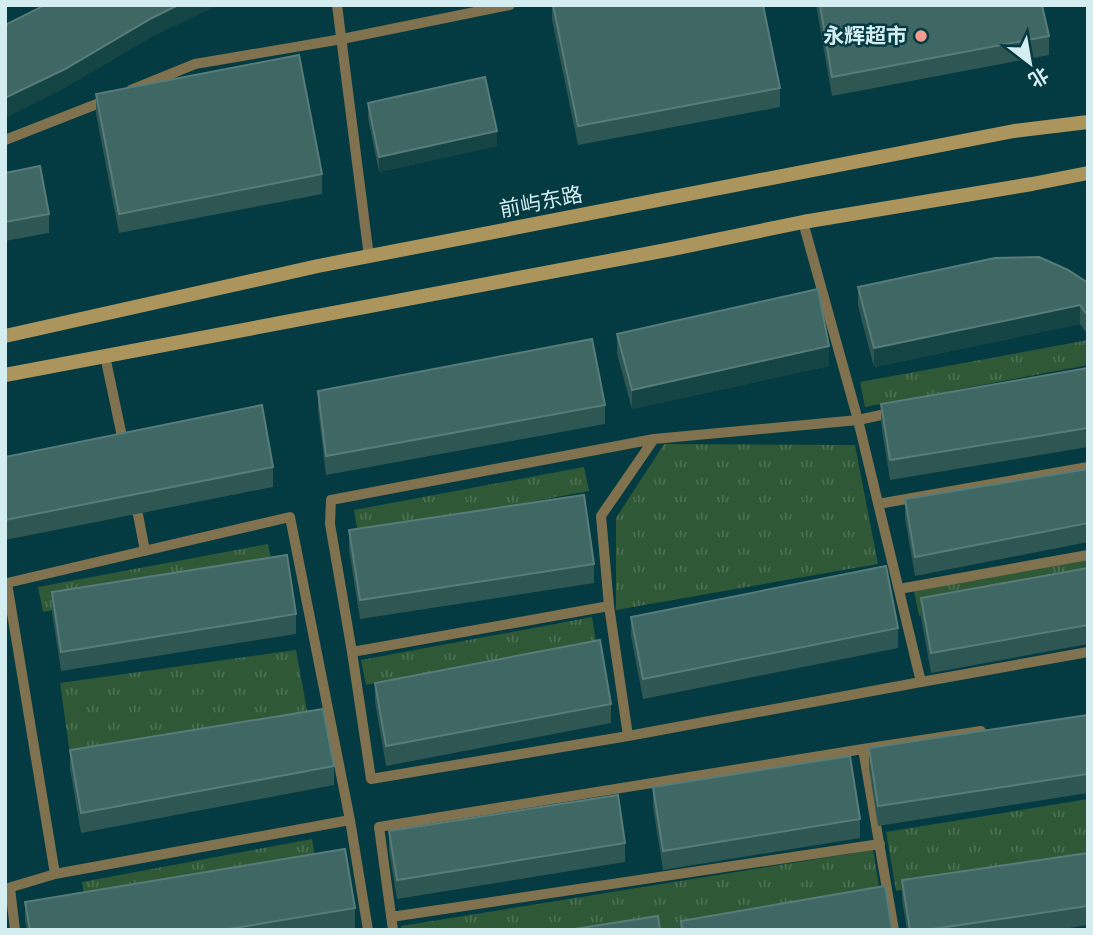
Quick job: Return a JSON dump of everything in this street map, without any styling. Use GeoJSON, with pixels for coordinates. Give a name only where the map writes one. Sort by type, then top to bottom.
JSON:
{"type":"FeatureCollection","features":[{"type":"Feature","properties":{"kind":"main road","name":"前屿东路"},"geometry":{"type":"LineString","coordinates":[[5,336],[369,257],[1014,131],[1088,122]]}},
{"type":"Feature","properties":{"kind":"main road"},"geometry":{"type":"LineString","coordinates":[[5,375],[803,222],[1088,173]]}},
{"type":"Feature","properties":{"kind":"lane"},"geometry":{"type":"LineString","coordinates":[[337,5],[369,257]]}},
{"type":"Feature","properties":{"kind":"lane"},"geometry":{"type":"LineString","coordinates":[[5,140],[195,64],[341,39],[510,5]]}},
{"type":"Feature","properties":{"kind":"lane"},"geometry":{"type":"LineString","coordinates":[[803,222],[858,420],[921,682]]}},
{"type":"Feature","properties":{"kind":"lane"},"geometry":{"type":"LineString","coordinates":[[105,356],[127,460]]}},
{"type":"Feature","properties":{"kind":"lane"},"geometry":{"type":"LineString","coordinates":[[912,408],[858,420],[654,439],[331,500],[330,524],[371,779],[628,736],[1088,652]]}},
{"type":"Feature","properties":{"kind":"lane"},"geometry":{"type":"LineString","coordinates":[[628,736],[609,606],[601,516],[654,439]]}},
{"type":"Feature","properties":{"kind":"lane"},"geometry":{"type":"LineString","coordinates":[[878,504],[1088,467]]}},
{"type":"Feature","properties":{"kind":"lane"},"geometry":{"type":"LineString","coordinates":[[132,486],[145,551]]}},
{"type":"Feature","properties":{"kind":"lane"},"geometry":{"type":"LineString","coordinates":[[55,874],[7,583],[290,517],[350,820],[368,930]]}},
{"type":"Feature","properties":{"kind":"lane"},"geometry":{"type":"LineString","coordinates":[[899,589],[1088,555]]}},
{"type":"Feature","properties":{"kind":"lane"},"geometry":{"type":"LineString","coordinates":[[352,652],[609,606]]}},
{"type":"Feature","properties":{"kind":"lane"},"geometry":{"type":"LineString","coordinates":[[393,930],[379,827],[995,729]]}},
{"type":"Feature","properties":{"kind":"lane"},"geometry":{"type":"LineString","coordinates":[[863,749],[894,930]]}},
{"type":"Feature","properties":{"kind":"lane"},"geometry":{"type":"LineString","coordinates":[[15,930],[7,889],[55,874],[350,820]]}},
{"type":"Feature","properties":{"kind":"lane"},"geometry":{"type":"LineString","coordinates":[[391,917],[880,844]]}},
{"type":"Feature","properties":{"kind":"green space"},"geometry":{"type":"Polygon","coordinates":[[[1088,340],[1088,365],[865,407],[860,382],[1088,340]]]}},
{"type":"Feature","properties":{"kind":"green space"},"geometry":{"type":"Polygon","coordinates":[[[664,444],[855,445],[878,564],[616,610],[616,518],[664,444]]]}},
{"type":"Feature","properties":{"kind":"green space"},"geometry":{"type":"Polygon","coordinates":[[[584,467],[589,491],[358,534],[354,510],[584,467]]]}},
{"type":"Feature","properties":{"kind":"green space"},"geometry":{"type":"Polygon","coordinates":[[[268,544],[273,569],[43,612],[38,587],[268,544]]]}},
{"type":"Feature","properties":{"kind":"green space"},"geometry":{"type":"Polygon","coordinates":[[[1088,559],[1088,584],[919,616],[914,591],[1088,559]]]}},
{"type":"Feature","properties":{"kind":"green space"},"geometry":{"type":"Polygon","coordinates":[[[592,617],[596,642],[366,685],[361,660],[592,617]]]}},
{"type":"Feature","properties":{"kind":"green space"},"geometry":{"type":"Polygon","coordinates":[[[296,650],[309,721],[71,762],[60,683],[296,650]]]}},
{"type":"Feature","properties":{"kind":"green space"},"geometry":{"type":"Polygon","coordinates":[[[1088,799],[1088,859],[896,891],[886,832],[1088,799]]]}},
{"type":"Feature","properties":{"kind":"green space"},"geometry":{"type":"Polygon","coordinates":[[[312,839],[316,863],[86,907],[82,882],[312,839]]]}},
{"type":"Feature","properties":{"kind":"green space"},"geometry":{"type":"Polygon","coordinates":[[[873,850],[881,898],[700,930],[402,930],[401,926],[873,850]]]}},
{"type":"Feature","properties":{"kind":"building"},"geometry":{"type":"Polygon","coordinates":[[[45,5],[178,5],[65,69],[5,98],[5,25],[45,5]]]}},
{"type":"Feature","properties":{"kind":"building"},"geometry":{"type":"Polygon","coordinates":[[[553,5],[763,5],[780,88],[578,126],[553,5]]]}},
{"type":"Feature","properties":{"kind":"building"},"geometry":{"type":"Polygon","coordinates":[[[820,5],[1042,5],[1049,36],[832,77],[820,5]]]}},
{"type":"Feature","properties":{"kind":"building"},"geometry":{"type":"Polygon","coordinates":[[[299,55],[322,174],[119,214],[96,94],[299,55]]]}},
{"type":"Feature","properties":{"kind":"building"},"geometry":{"type":"Polygon","coordinates":[[[485,77],[497,131],[379,157],[368,103],[485,77]]]}},
{"type":"Feature","properties":{"kind":"building"},"geometry":{"type":"Polygon","coordinates":[[[40,166],[49,214],[5,222],[5,173],[40,166]]]}},
{"type":"Feature","properties":{"kind":"building"},"geometry":{"type":"Polygon","coordinates":[[[1039,257],[1068,270],[1088,283],[1088,316],[1080,305],[874,348],[858,287],[995,258],[1039,257]]]}},
{"type":"Feature","properties":{"kind":"building"},"geometry":{"type":"Polygon","coordinates":[[[818,289],[829,346],[632,390],[617,334],[818,289]]]}},
{"type":"Feature","properties":{"kind":"building"},"geometry":{"type":"Polygon","coordinates":[[[592,339],[605,405],[326,456],[318,391],[592,339]]]}},
{"type":"Feature","properties":{"kind":"building"},"geometry":{"type":"Polygon","coordinates":[[[1088,368],[1088,428],[890,460],[881,404],[1088,368]]]}},
{"type":"Feature","properties":{"kind":"building"},"geometry":{"type":"Polygon","coordinates":[[[262,405],[273,467],[5,520],[5,457],[262,405]]]}},
{"type":"Feature","properties":{"kind":"building"},"geometry":{"type":"Polygon","coordinates":[[[1088,469],[1088,523],[915,557],[905,499],[1088,469]]]}},
{"type":"Feature","properties":{"kind":"building"},"geometry":{"type":"Polygon","coordinates":[[[584,495],[594,564],[360,600],[349,530],[584,495]]]}},
{"type":"Feature","properties":{"kind":"building"},"geometry":{"type":"Polygon","coordinates":[[[287,555],[296,614],[61,652],[52,592],[287,555]]]}},
{"type":"Feature","properties":{"kind":"building"},"geometry":{"type":"Polygon","coordinates":[[[886,566],[898,628],[643,679],[631,617],[886,566]]]}},
{"type":"Feature","properties":{"kind":"building"},"geometry":{"type":"Polygon","coordinates":[[[1088,568],[1088,625],[931,653],[921,598],[1088,568]]]}},
{"type":"Feature","properties":{"kind":"building"},"geometry":{"type":"Polygon","coordinates":[[[600,640],[611,704],[386,746],[375,683],[600,640]]]}},
{"type":"Feature","properties":{"kind":"building"},"geometry":{"type":"Polygon","coordinates":[[[323,709],[334,766],[81,813],[70,750],[323,709]]]}},
{"type":"Feature","properties":{"kind":"building"},"geometry":{"type":"Polygon","coordinates":[[[1088,715],[1088,774],[878,806],[869,748],[1088,715]]]}},
{"type":"Feature","properties":{"kind":"building"},"geometry":{"type":"Polygon","coordinates":[[[850,756],[860,819],[663,851],[653,787],[850,756]]]}},
{"type":"Feature","properties":{"kind":"building"},"geometry":{"type":"Polygon","coordinates":[[[618,795],[625,843],[397,880],[389,831],[618,795]]]}},
{"type":"Feature","properties":{"kind":"building"},"geometry":{"type":"Polygon","coordinates":[[[345,849],[355,908],[223,930],[30,930],[25,902],[345,849]]]}},
{"type":"Feature","properties":{"kind":"building"},"geometry":{"type":"Polygon","coordinates":[[[1088,853],[1088,906],[926,930],[910,930],[902,880],[1088,853]]]}},
{"type":"Feature","properties":{"kind":"building"},"geometry":{"type":"Polygon","coordinates":[[[885,886],[892,930],[682,930],[681,921],[885,886]]]}},
{"type":"Feature","properties":{"kind":"building"},"geometry":{"type":"Polygon","coordinates":[[[658,916],[660,930],[568,930],[658,916]]]}},
{"type":"Feature","properties":{"kind":"place","name":"永辉超市"},"geometry":{"type":"Point","coordinates":[921,36]}}]}
